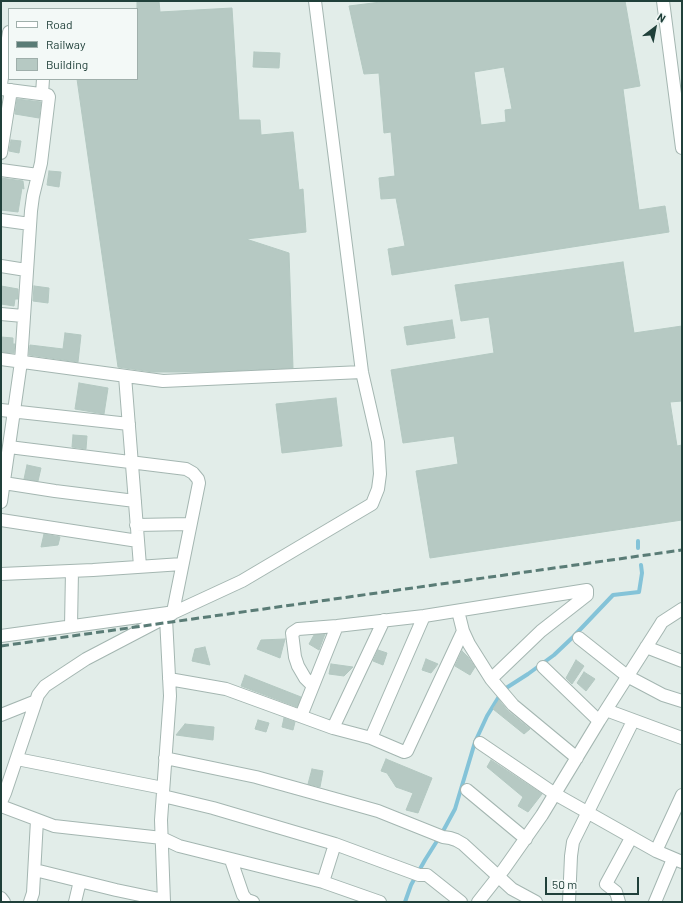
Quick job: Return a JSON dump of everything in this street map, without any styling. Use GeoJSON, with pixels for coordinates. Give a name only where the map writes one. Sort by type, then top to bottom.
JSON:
{"type":"FeatureCollection","features":[{"type":"Feature","properties":{"kind":"street"},"geometry":{"type":"LineString","coordinates":[[1,802],[38,695],[45,686],[79,663],[169,615],[242,581],[372,504],[378,489],[380,474],[378,442],[362,372],[315,1]]}},
{"type":"Feature","properties":{"kind":"street"},"geometry":{"type":"LineString","coordinates":[[662,1],[682,148]]}},
{"type":"Feature","properties":{"kind":"street"},"geometry":{"type":"LineString","coordinates":[[1,153],[8,43]]}},
{"type":"Feature","properties":{"kind":"street"},"geometry":{"type":"LineString","coordinates":[[42,94],[43,80]]}},
{"type":"Feature","properties":{"kind":"street"},"geometry":{"type":"LineString","coordinates":[[1,501],[6,454],[21,362],[26,270],[33,196],[42,153],[49,97],[48,95],[4,88]]}},
{"type":"Feature","properties":{"kind":"street"},"geometry":{"type":"LineString","coordinates":[[1,170],[38,174]]}},
{"type":"Feature","properties":{"kind":"street"},"geometry":{"type":"LineString","coordinates":[[1,220],[30,224]]}},
{"type":"Feature","properties":{"kind":"street"},"geometry":{"type":"LineString","coordinates":[[1,266],[26,270]]}},
{"type":"Feature","properties":{"kind":"street"},"geometry":{"type":"LineString","coordinates":[[1,314],[23,316]]}},
{"type":"Feature","properties":{"kind":"street"},"geometry":{"type":"LineString","coordinates":[[1,359],[163,381],[362,372]]}},
{"type":"Feature","properties":{"kind":"street"},"geometry":{"type":"LineString","coordinates":[[125,376],[140,566]]}},
{"type":"Feature","properties":{"kind":"street"},"geometry":{"type":"LineString","coordinates":[[1,410],[129,424]]}},
{"type":"Feature","properties":{"kind":"street"},"geometry":{"type":"LineString","coordinates":[[6,454],[132,462],[186,469],[198,479],[199,483],[182,564],[169,615],[170,696],[163,792],[162,838],[164,901],[115,896],[80,882],[35,870]]}},
{"type":"Feature","properties":{"kind":"street"},"geometry":{"type":"LineString","coordinates":[[4,483],[135,501]]}},
{"type":"Feature","properties":{"kind":"street"},"geometry":{"type":"LineString","coordinates":[[1,520],[138,541]]}},
{"type":"Feature","properties":{"kind":"street"},"geometry":{"type":"LineString","coordinates":[[136,525],[190,524]]}},
{"type":"Feature","properties":{"kind":"street"},"geometry":{"type":"LineString","coordinates":[[1,574],[182,564]]}},
{"type":"Feature","properties":{"kind":"street"},"geometry":{"type":"LineString","coordinates":[[71,626],[72,571]]}},
{"type":"Feature","properties":{"kind":"street"},"geometry":{"type":"LineString","coordinates":[[313,686],[305,678],[295,658],[292,633],[298,629],[424,616],[587,590],[587,595],[541,631],[491,679]]}},
{"type":"Feature","properties":{"kind":"street"},"geometry":{"type":"LineString","coordinates":[[478,902],[499,876],[555,794],[662,622],[682,609]]}},
{"type":"Feature","properties":{"kind":"street"},"geometry":{"type":"LineString","coordinates":[[458,611],[463,631],[469,644],[491,679],[513,705],[577,758]]}},
{"type":"Feature","properties":{"kind":"street"},"geometry":{"type":"LineString","coordinates":[[1,636],[71,626],[169,615]]}},
{"type":"Feature","properties":{"kind":"street"},"geometry":{"type":"LineString","coordinates":[[371,738],[424,616]]}},
{"type":"Feature","properties":{"kind":"street"},"geometry":{"type":"LineString","coordinates":[[333,728],[384,620]]}},
{"type":"Feature","properties":{"kind":"street"},"geometry":{"type":"LineString","coordinates":[[301,716],[337,626]]}},
{"type":"Feature","properties":{"kind":"street"},"geometry":{"type":"LineString","coordinates":[[169,678],[226,689],[333,728],[371,738],[404,752],[407,751],[463,631]]}},
{"type":"Feature","properties":{"kind":"street"},"geometry":{"type":"LineString","coordinates":[[579,638],[627,676],[663,695],[682,701]]}},
{"type":"Feature","properties":{"kind":"street"},"geometry":{"type":"LineString","coordinates":[[646,647],[682,661]]}},
{"type":"Feature","properties":{"kind":"street"},"geometry":{"type":"LineString","coordinates":[[543,667],[599,721]]}},
{"type":"Feature","properties":{"kind":"street"},"geometry":{"type":"LineString","coordinates":[[1,716],[36,702]]}},
{"type":"Feature","properties":{"kind":"street"},"geometry":{"type":"LineString","coordinates":[[606,710],[682,738]]}},
{"type":"Feature","properties":{"kind":"street"},"geometry":{"type":"LineString","coordinates":[[569,902],[571,856],[574,842],[633,721]]}},
{"type":"Feature","properties":{"kind":"street"},"geometry":{"type":"LineString","coordinates":[[480,743],[555,794],[631,838],[677,861],[656,902]]}},
{"type":"Feature","properties":{"kind":"street"},"geometry":{"type":"LineString","coordinates":[[165,758],[256,777],[378,811],[443,837],[456,840],[463,844],[512,888],[534,902]]}},
{"type":"Feature","properties":{"kind":"street"},"geometry":{"type":"LineString","coordinates":[[17,759],[163,792],[258,822],[335,844],[419,875],[427,874],[461,902]]}},
{"type":"Feature","properties":{"kind":"street"},"geometry":{"type":"LineString","coordinates":[[467,790],[526,838]]}},
{"type":"Feature","properties":{"kind":"street"},"geometry":{"type":"LineString","coordinates":[[656,851],[679,809],[682,794]]}},
{"type":"Feature","properties":{"kind":"street"},"geometry":{"type":"LineString","coordinates":[[1,806],[54,826],[162,838],[179,846],[323,882],[380,902]]}},
{"type":"Feature","properties":{"kind":"street"},"geometry":{"type":"LineString","coordinates":[[30,902],[33,893],[35,870],[37,820]]}},
{"type":"Feature","properties":{"kind":"street"},"geometry":{"type":"LineString","coordinates":[[619,902],[616,892],[606,884],[631,838]]}},
{"type":"Feature","properties":{"kind":"street"},"geometry":{"type":"LineString","coordinates":[[323,882],[335,844]]}},
{"type":"Feature","properties":{"kind":"street"},"geometry":{"type":"LineString","coordinates":[[231,860],[243,895],[247,900],[253,902]]}},
{"type":"Feature","properties":{"kind":"street"},"geometry":{"type":"LineString","coordinates":[[75,902],[80,882]]}},
{"type":"Feature","properties":{"kind":"street"},"geometry":{"type":"LineString","coordinates":[[1,898],[4,902]]}},
{"type":"Feature","properties":{"kind":"building"},"geometry":{"type":"Polygon","coordinates":[[[137,1],[159,1],[160,12],[232,8],[239,120],[260,120],[261,135],[293,132],[299,190],[303,189],[306,232],[246,239],[289,253],[293,368],[203,372],[153,372],[118,367],[77,80],[138,80],[137,1]]]}},
{"type":"Feature","properties":{"kind":"building"},"geometry":{"type":"Polygon","coordinates":[[[389,1],[625,1],[640,86],[623,89],[639,210],[665,206],[669,232],[392,275],[388,249],[405,246],[396,198],[381,199],[379,178],[395,176],[391,132],[384,133],[379,73],[364,74],[349,6],[389,1]],[[504,67],[474,72],[481,125],[506,122],[505,110],[512,109],[504,67]]]}},
{"type":"Feature","properties":{"kind":"building"},"geometry":{"type":"Polygon","coordinates":[[[254,52],[280,53],[279,68],[253,67],[254,52]]]}},
{"type":"Feature","properties":{"kind":"building"},"geometry":{"type":"Polygon","coordinates":[[[17,99],[41,102],[39,118],[15,114],[17,99]]]}},
{"type":"Feature","properties":{"kind":"building"},"geometry":{"type":"Polygon","coordinates":[[[11,140],[21,141],[19,153],[9,151],[11,140]]]}},
{"type":"Feature","properties":{"kind":"building"},"geometry":{"type":"Polygon","coordinates":[[[49,171],[61,172],[59,187],[47,185],[49,171]]]}},
{"type":"Feature","properties":{"kind":"building"},"geometry":{"type":"Polygon","coordinates":[[[1,178],[23,181],[24,189],[22,188],[18,212],[1,210],[1,178]]]}},
{"type":"Feature","properties":{"kind":"building"},"geometry":{"type":"Polygon","coordinates":[[[623,262],[634,333],[682,326],[682,401],[670,402],[677,446],[682,445],[682,520],[430,558],[416,471],[458,464],[454,436],[403,443],[391,370],[494,353],[489,317],[461,321],[455,285],[623,262]]]}},
{"type":"Feature","properties":{"kind":"building"},"geometry":{"type":"Polygon","coordinates":[[[1,286],[18,289],[18,299],[15,299],[14,306],[1,304],[1,286]]]}},
{"type":"Feature","properties":{"kind":"building"},"geometry":{"type":"Polygon","coordinates":[[[34,286],[49,288],[48,303],[33,301],[34,286]]]}},
{"type":"Feature","properties":{"kind":"building"},"geometry":{"type":"Polygon","coordinates":[[[452,320],[455,338],[407,345],[404,327],[452,320]]]}},
{"type":"Feature","properties":{"kind":"building"},"geometry":{"type":"Polygon","coordinates":[[[65,333],[81,335],[78,362],[29,355],[30,345],[63,349],[65,333]]]}},
{"type":"Feature","properties":{"kind":"building"},"geometry":{"type":"Polygon","coordinates":[[[1,337],[13,338],[13,344],[15,344],[14,353],[1,352],[1,337]]]}},
{"type":"Feature","properties":{"kind":"building"},"geometry":{"type":"Polygon","coordinates":[[[79,383],[108,388],[104,414],[75,409],[79,383]]]}},
{"type":"Feature","properties":{"kind":"building"},"geometry":{"type":"Polygon","coordinates":[[[336,398],[342,446],[282,453],[276,404],[336,398]]]}},
{"type":"Feature","properties":{"kind":"building"},"geometry":{"type":"Polygon","coordinates":[[[73,435],[87,436],[86,449],[72,447],[73,435]]]}},
{"type":"Feature","properties":{"kind":"building"},"geometry":{"type":"Polygon","coordinates":[[[27,465],[41,468],[38,481],[24,479],[27,465]]]}},
{"type":"Feature","properties":{"kind":"building"},"geometry":{"type":"Polygon","coordinates":[[[44,534],[60,537],[58,545],[41,547],[44,534]]]}},
{"type":"Feature","properties":{"kind":"building"},"geometry":{"type":"Polygon","coordinates":[[[325,634],[319,650],[309,644],[314,635],[325,634]]]}},
{"type":"Feature","properties":{"kind":"building"},"geometry":{"type":"Polygon","coordinates":[[[285,639],[280,658],[257,649],[261,640],[285,639]]]}},
{"type":"Feature","properties":{"kind":"building"},"geometry":{"type":"Polygon","coordinates":[[[205,647],[210,665],[192,661],[195,649],[205,647]]]}},
{"type":"Feature","properties":{"kind":"building"},"geometry":{"type":"Polygon","coordinates":[[[378,650],[387,653],[383,665],[373,661],[378,650]]]}},
{"type":"Feature","properties":{"kind":"building"},"geometry":{"type":"Polygon","coordinates":[[[462,651],[475,667],[470,675],[455,666],[462,651]]]}},
{"type":"Feature","properties":{"kind":"building"},"geometry":{"type":"Polygon","coordinates":[[[426,659],[438,664],[431,673],[422,670],[426,659]]]}},
{"type":"Feature","properties":{"kind":"building"},"geometry":{"type":"Polygon","coordinates":[[[576,660],[584,666],[572,684],[566,678],[576,660]]]}},
{"type":"Feature","properties":{"kind":"building"},"geometry":{"type":"Polygon","coordinates":[[[331,664],[353,667],[344,676],[329,674],[331,664]]]}},
{"type":"Feature","properties":{"kind":"building"},"geometry":{"type":"Polygon","coordinates":[[[584,672],[595,679],[586,691],[577,683],[584,672]]]}},
{"type":"Feature","properties":{"kind":"building"},"geometry":{"type":"Polygon","coordinates":[[[245,675],[301,697],[297,707],[241,686],[245,675]]]}},
{"type":"Feature","properties":{"kind":"building"},"geometry":{"type":"Polygon","coordinates":[[[499,700],[508,711],[530,729],[524,734],[493,709],[499,700]]]}},
{"type":"Feature","properties":{"kind":"building"},"geometry":{"type":"Polygon","coordinates":[[[284,718],[295,722],[293,730],[282,727],[284,718]]]}},
{"type":"Feature","properties":{"kind":"building"},"geometry":{"type":"Polygon","coordinates":[[[258,720],[269,723],[266,732],[255,729],[258,720]]]}},
{"type":"Feature","properties":{"kind":"building"},"geometry":{"type":"Polygon","coordinates":[[[185,724],[214,727],[213,740],[176,735],[185,724]]]}},
{"type":"Feature","properties":{"kind":"building"},"geometry":{"type":"Polygon","coordinates":[[[386,759],[432,778],[418,813],[406,810],[413,793],[396,787],[387,773],[381,771],[386,759]]]}},
{"type":"Feature","properties":{"kind":"building"},"geometry":{"type":"Polygon","coordinates":[[[491,760],[542,794],[528,812],[518,806],[523,797],[487,767],[491,760]]]}},
{"type":"Feature","properties":{"kind":"building"},"geometry":{"type":"Polygon","coordinates":[[[312,769],[323,771],[320,787],[308,784],[312,769]]]}},
{"type":"Feature","properties":{"kind":"waterway"},"geometry":{"type":"LineString","coordinates":[[638,541],[638,548]]}},
{"type":"Feature","properties":{"kind":"waterway"},"geometry":{"type":"LineString","coordinates":[[405,902],[411,885],[455,809],[475,742],[487,716],[503,690],[554,655],[613,595],[639,592],[642,573],[641,565]]}},
{"type":"Feature","properties":{"kind":"railway"},"geometry":{"type":"LineString","coordinates":[[1,646],[682,550]]}}]}
